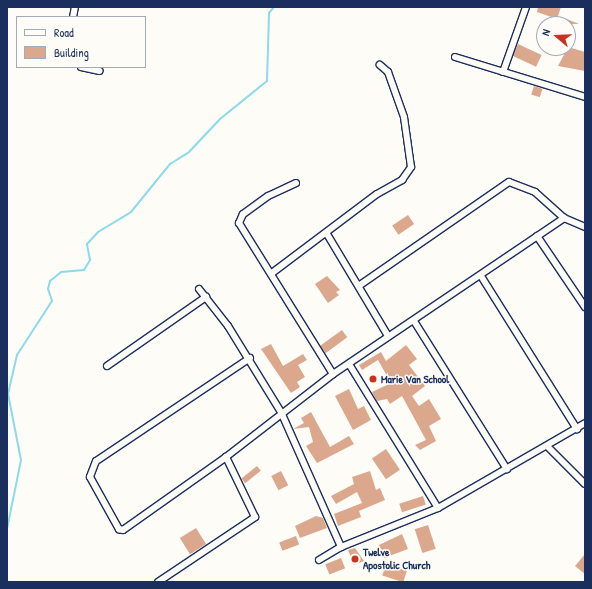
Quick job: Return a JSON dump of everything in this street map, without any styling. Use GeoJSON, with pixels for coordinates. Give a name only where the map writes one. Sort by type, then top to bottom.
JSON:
{"type":"FeatureCollection","features":[{"type":"Feature","properties":{"kind":"street"},"geometry":{"type":"LineString","coordinates":[[503,72],[526,7]]}},
{"type":"Feature","properties":{"kind":"street"},"geometry":{"type":"LineString","coordinates":[[455,57],[585,97]]}},
{"type":"Feature","properties":{"kind":"street"},"geometry":{"type":"LineString","coordinates":[[272,273],[327,234],[377,194],[402,180],[411,167],[404,117],[388,72],[380,65]]}},
{"type":"Feature","properties":{"kind":"street"},"geometry":{"type":"LineString","coordinates":[[86,68],[100,71]]}},
{"type":"Feature","properties":{"kind":"street"},"geometry":{"type":"LineString","coordinates":[[360,285],[508,182],[535,192],[564,218],[585,227]]}},
{"type":"Feature","properties":{"kind":"street"},"geometry":{"type":"LineString","coordinates":[[296,183],[276,190],[239,219],[243,230],[272,273],[333,374]]}},
{"type":"Feature","properties":{"kind":"street"},"geometry":{"type":"LineString","coordinates":[[250,358],[96,461],[90,477],[123,530],[226,457],[281,412],[333,374],[388,336],[414,321],[481,276],[564,218]]}},
{"type":"Feature","properties":{"kind":"street"},"geometry":{"type":"LineString","coordinates":[[327,234],[360,285],[388,336]]}},
{"type":"Feature","properties":{"kind":"street"},"geometry":{"type":"LineString","coordinates":[[537,236],[585,307]]}},
{"type":"Feature","properties":{"kind":"street"},"geometry":{"type":"LineString","coordinates":[[481,276],[577,429]]}},
{"type":"Feature","properties":{"kind":"street"},"geometry":{"type":"LineString","coordinates":[[199,290],[206,297],[250,358],[281,412],[341,547]]}},
{"type":"Feature","properties":{"kind":"street"},"geometry":{"type":"LineString","coordinates":[[107,366],[206,297]]}},
{"type":"Feature","properties":{"kind":"street"},"geometry":{"type":"LineString","coordinates":[[414,321],[507,469]]}},
{"type":"Feature","properties":{"kind":"street"},"geometry":{"type":"LineString","coordinates":[[349,364],[438,508]]}},
{"type":"Feature","properties":{"kind":"street"},"geometry":{"type":"LineString","coordinates":[[319,560],[341,547],[438,508],[548,447],[585,423]]}},
{"type":"Feature","properties":{"kind":"street"},"geometry":{"type":"LineString","coordinates":[[548,447],[585,484]]}},
{"type":"Feature","properties":{"kind":"street"},"geometry":{"type":"LineString","coordinates":[[158,582],[255,517],[226,457]]}},
{"type":"Feature","properties":{"kind":"building"},"geometry":{"type":"Polygon","coordinates":[[[538,7],[561,7],[558,16],[548,16],[537,12],[538,7]]]}},
{"type":"Feature","properties":{"kind":"building"},"geometry":{"type":"Polygon","coordinates":[[[518,44],[536,52],[536,56],[541,56],[536,67],[513,56],[518,44]]]}},
{"type":"Feature","properties":{"kind":"building"},"geometry":{"type":"Polygon","coordinates":[[[576,49],[585,52],[585,71],[558,66],[563,56],[576,56],[576,49]]]}},
{"type":"Feature","properties":{"kind":"building"},"geometry":{"type":"Polygon","coordinates":[[[534,86],[543,89],[540,97],[531,95],[534,86]]]}},
{"type":"Feature","properties":{"kind":"building"},"geometry":{"type":"Polygon","coordinates":[[[408,215],[414,224],[398,235],[392,226],[408,215]]]}},
{"type":"Feature","properties":{"kind":"building"},"geometry":{"type":"Polygon","coordinates":[[[327,276],[340,290],[336,292],[339,295],[328,303],[315,284],[327,276]]]}},
{"type":"Feature","properties":{"kind":"building"},"geometry":{"type":"Polygon","coordinates":[[[342,330],[347,337],[325,353],[320,346],[342,330]]]}},
{"type":"Feature","properties":{"kind":"building"},"geometry":{"type":"Polygon","coordinates":[[[271,344],[283,366],[303,354],[307,360],[298,365],[305,377],[297,382],[300,387],[291,393],[261,349],[271,344]]]}},
{"type":"Feature","properties":{"kind":"building"},"geometry":{"type":"Polygon","coordinates":[[[406,345],[417,359],[409,365],[425,386],[412,396],[419,406],[429,399],[441,419],[429,426],[436,441],[420,450],[415,445],[426,440],[402,396],[390,404],[387,399],[377,401],[372,392],[391,383],[378,360],[362,370],[359,365],[381,352],[386,361],[406,345]]]}},
{"type":"Feature","properties":{"kind":"building"},"geometry":{"type":"Polygon","coordinates":[[[349,389],[358,409],[364,406],[371,420],[353,430],[335,396],[349,389]]]}},
{"type":"Feature","properties":{"kind":"building"},"geometry":{"type":"Polygon","coordinates":[[[311,412],[330,447],[349,436],[354,444],[317,463],[306,446],[313,442],[309,427],[293,429],[304,423],[301,418],[311,412]]]}},
{"type":"Feature","properties":{"kind":"building"},"geometry":{"type":"Polygon","coordinates":[[[386,449],[400,470],[386,479],[372,459],[386,449]]]}},
{"type":"Feature","properties":{"kind":"building"},"geometry":{"type":"Polygon","coordinates":[[[257,466],[261,471],[245,483],[241,479],[257,466]]]}},
{"type":"Feature","properties":{"kind":"building"},"geometry":{"type":"Polygon","coordinates":[[[281,471],[288,485],[278,490],[271,476],[281,471]]]}},
{"type":"Feature","properties":{"kind":"building"},"geometry":{"type":"Polygon","coordinates":[[[370,471],[376,490],[380,488],[385,500],[359,511],[361,517],[338,526],[334,514],[362,503],[357,492],[336,504],[331,496],[354,484],[352,477],[370,471]]]}},
{"type":"Feature","properties":{"kind":"building"},"geometry":{"type":"Polygon","coordinates":[[[423,496],[426,505],[402,512],[399,504],[423,496]]]}},
{"type":"Feature","properties":{"kind":"building"},"geometry":{"type":"Polygon","coordinates":[[[316,516],[323,518],[327,528],[300,538],[295,526],[316,516]]]}},
{"type":"Feature","properties":{"kind":"building"},"geometry":{"type":"Polygon","coordinates":[[[428,525],[436,549],[422,553],[415,529],[428,525]]]}},
{"type":"Feature","properties":{"kind":"building"},"geometry":{"type":"Polygon","coordinates":[[[196,528],[206,544],[190,554],[180,538],[196,528]]]}},
{"type":"Feature","properties":{"kind":"building"},"geometry":{"type":"Polygon","coordinates":[[[402,534],[408,549],[384,558],[379,545],[402,534]]]}},
{"type":"Feature","properties":{"kind":"building"},"geometry":{"type":"Polygon","coordinates":[[[296,536],[299,544],[282,551],[279,542],[296,536]]]}},
{"type":"Feature","properties":{"kind":"building","name":"Twelve Apostolic Church"},"geometry":{"type":"Polygon","coordinates":[[[355,548],[364,561],[354,565],[348,550],[355,548]]]}},
{"type":"Feature","properties":{"kind":"building"},"geometry":{"type":"Polygon","coordinates":[[[585,554],[585,574],[575,566],[585,554]]]}},
{"type":"Feature","properties":{"kind":"building"},"geometry":{"type":"Polygon","coordinates":[[[341,558],[345,568],[329,575],[325,564],[341,558]]]}},
{"type":"Feature","properties":{"kind":"building"},"geometry":{"type":"Polygon","coordinates":[[[386,564],[407,571],[403,582],[382,575],[386,564]]]}},
{"type":"Feature","properties":{"kind":"waterway"},"geometry":{"type":"LineString","coordinates":[[7,529],[21,460],[8,394],[17,355],[52,301],[48,289],[50,281],[61,272],[84,270],[90,260],[87,244],[98,232],[131,212],[170,164],[189,152],[220,119],[267,81],[269,13],[274,7]]}},
{"type":"Feature","properties":{"kind":"place","name":"Marie Van School"},"geometry":{"type":"Point","coordinates":[373,379]}},
{"type":"Feature","properties":{"kind":"place","name":"Twelve Apostolic Church"},"geometry":{"type":"Point","coordinates":[355,559]}}]}
